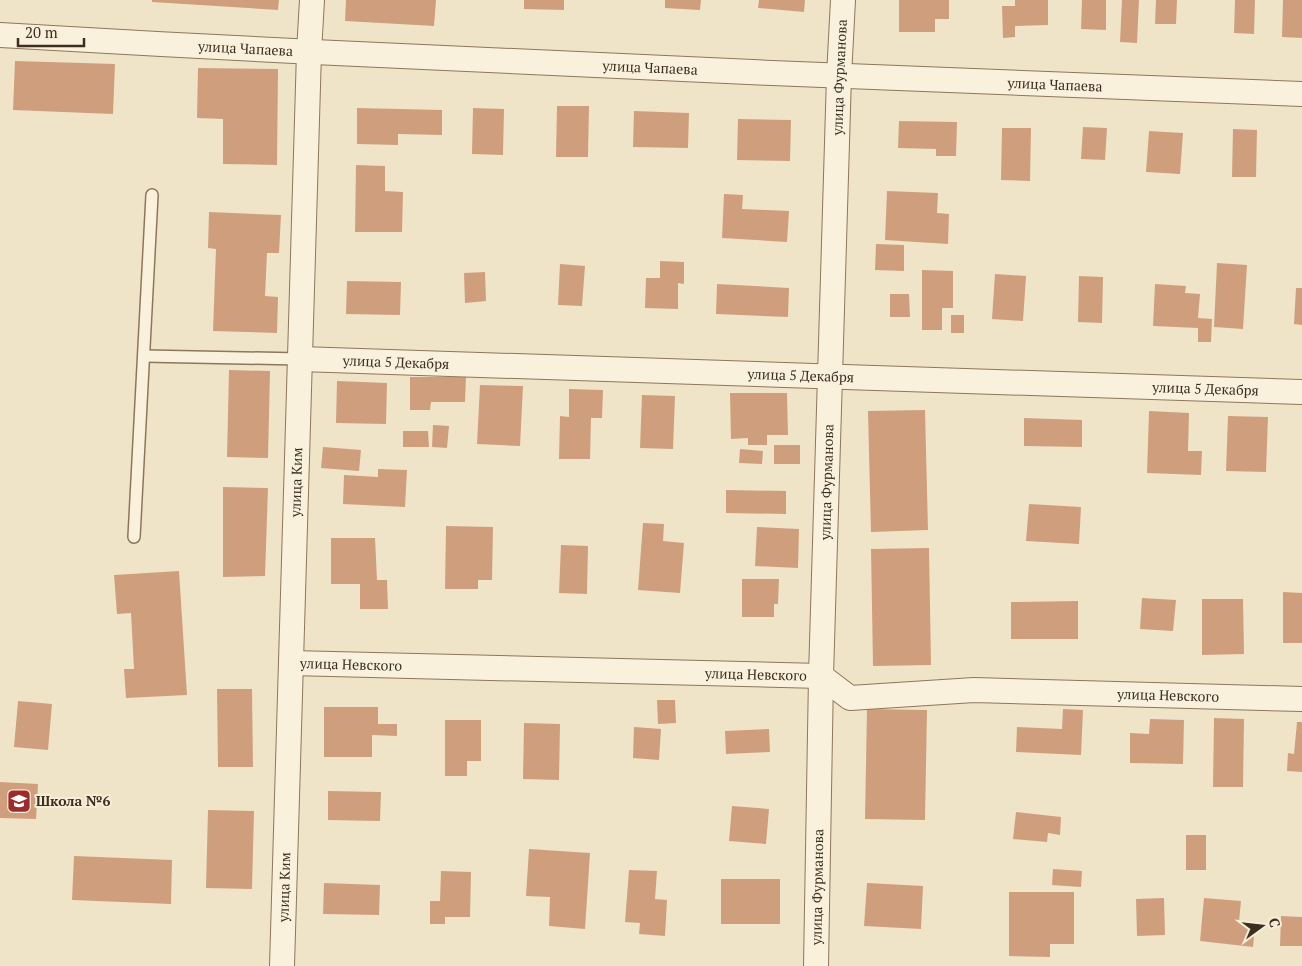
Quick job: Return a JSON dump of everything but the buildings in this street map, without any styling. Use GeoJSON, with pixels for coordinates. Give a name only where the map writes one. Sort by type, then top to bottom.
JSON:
{"type":"FeatureCollection","features":[{"type":"Feature","properties":{"kind":"street","name":"улица Ким"},"geometry":{"type":"LineString","coordinates":[[282,966],[312,0]]}},
{"type":"Feature","properties":{"kind":"street","name":"улица Фурманова"},"geometry":{"type":"LineString","coordinates":[[816,966],[821,676],[842,0]]}},
{"type":"Feature","properties":{"kind":"street","name":"улица Чапаева"},"geometry":{"type":"LineString","coordinates":[[0,35],[310,52],[839,76],[1302,94]]}},
{"type":"Feature","properties":{"kind":"street","name":"улица 5 Декабря"},"geometry":{"type":"LineString","coordinates":[[300,359],[831,378],[1302,392]]}},
{"type":"Feature","properties":{"kind":"street","name":"улица Невского"},"geometry":{"type":"LineString","coordinates":[[291,663],[821,676],[850,698],[974,690],[1302,699]]}},
{"type":"Feature","properties":{"kind":"lane"},"geometry":{"type":"LineString","coordinates":[[134,537],[152,195]]}},
{"type":"Feature","properties":{"kind":"lane"},"geometry":{"type":"LineString","coordinates":[[144,356],[300,359]]}},
{"type":"Feature","properties":{"kind":"place","name":"Школа №6"},"geometry":{"type":"Point","coordinates":[19,801]}}]}
